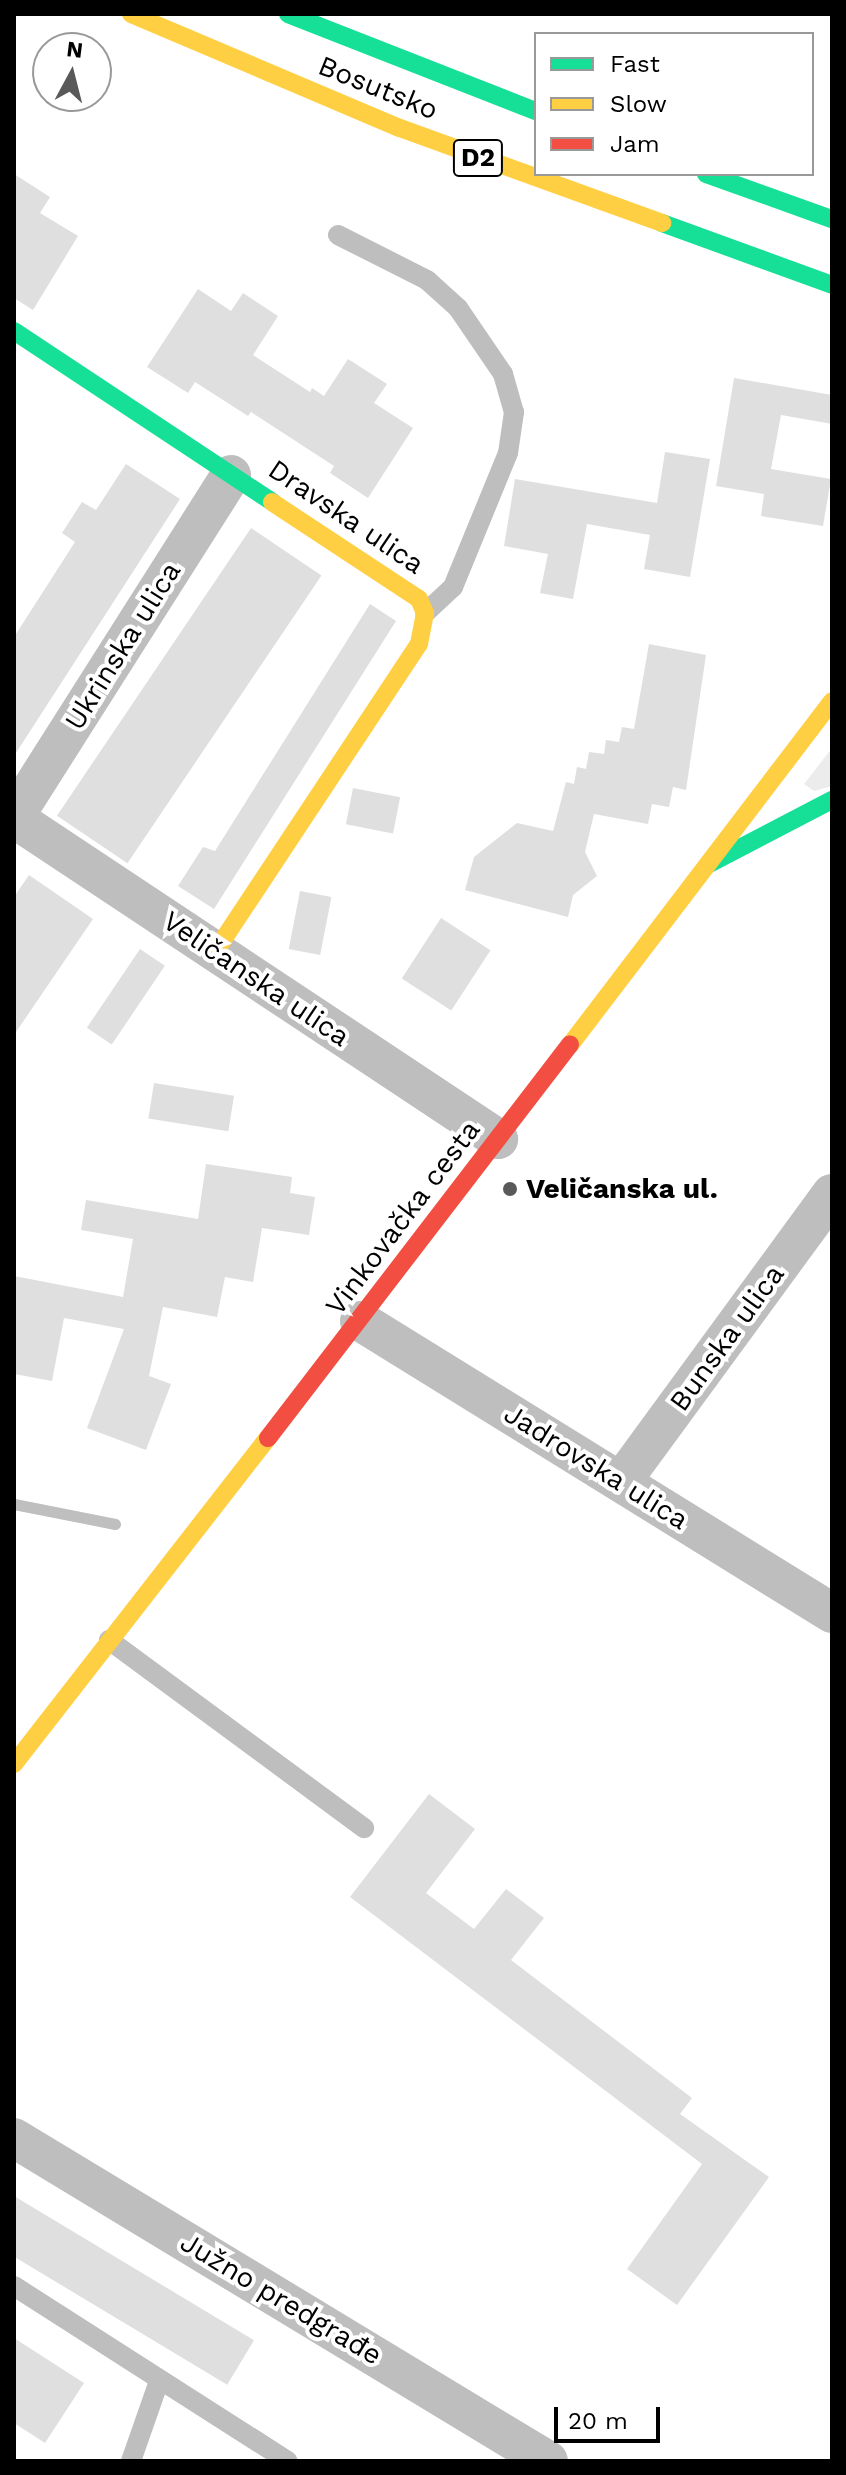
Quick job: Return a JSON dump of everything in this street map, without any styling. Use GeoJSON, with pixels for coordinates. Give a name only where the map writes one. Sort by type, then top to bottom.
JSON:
{"type":"FeatureCollection","features":[{"type":"Feature","properties":{"kind":"main road","name":"Bosutsko"},"geometry":{"type":"LineString","coordinates":[[131,14],[400,128],[614,210],[832,285]]}},
{"type":"Feature","properties":{"kind":"main road","name":"Bosutsko"},"geometry":{"type":"LineString","coordinates":[[288,14],[534,110]]}},
{"type":"Feature","properties":{"kind":"main road"},"geometry":{"type":"LineString","coordinates":[[712,176],[832,219]]}},
{"type":"Feature","properties":{"kind":"main road","name":"Dravska ulica"},"geometry":{"type":"LineString","coordinates":[[14,331],[419,599],[425,613],[419,644],[215,952]]}},
{"type":"Feature","properties":{"kind":"main road","name":"Vinkovačka cesta"},"geometry":{"type":"LineString","coordinates":[[14,1764],[360,1321],[832,701]]}},
{"type":"Feature","properties":{"kind":"main road"},"geometry":{"type":"LineString","coordinates":[[709,864],[832,800]]}},
{"type":"Feature","properties":{"kind":"street","name":"Ukrinska ulica"},"geometry":{"type":"LineString","coordinates":[[14,818],[231,475]]}},
{"type":"Feature","properties":{"kind":"street","name":"Veličanska ulica"},"geometry":{"type":"LineString","coordinates":[[14,818],[498,1139]]}},
{"type":"Feature","properties":{"kind":"street","name":"Bunska ulica"},"geometry":{"type":"LineString","coordinates":[[621,1482],[832,1194]]}},
{"type":"Feature","properties":{"kind":"street","name":"Jadrovska ulica"},"geometry":{"type":"LineString","coordinates":[[360,1321],[832,1613]]}},
{"type":"Feature","properties":{"kind":"street","name":"Južno predgrađe"},"geometry":{"type":"LineString","coordinates":[[14,2138],[548,2461]]}},
{"type":"Feature","properties":{"kind":"lane"},"geometry":{"type":"LineString","coordinates":[[338,235],[427,280],[458,308],[503,374],[514,412],[508,453],[453,587],[425,613]]}},
{"type":"Feature","properties":{"kind":"lane"},"geometry":{"type":"LineString","coordinates":[[109,1640],[364,1828]]}},
{"type":"Feature","properties":{"kind":"lane"},"geometry":{"type":"LineString","coordinates":[[14,2286],[288,2461]]}},
{"type":"Feature","properties":{"kind":"lane"},"geometry":{"type":"LineString","coordinates":[[131,2461],[159,2381]]}},
{"type":"Feature","properties":{"kind":"shaded area"},"geometry":{"type":"Polygon","coordinates":[[[832,748],[832,786],[814,791],[804,784],[832,748]]]}},
{"type":"Feature","properties":{"kind":"building"},"geometry":{"type":"Polygon","coordinates":[[[14,174],[50,197],[40,213],[78,236],[33,310],[14,298],[14,174]]]}},
{"type":"Feature","properties":{"kind":"building"},"geometry":{"type":"Polygon","coordinates":[[[198,289],[231,311],[243,293],[278,316],[253,355],[310,392],[312,388],[324,396],[348,359],[387,384],[374,403],[413,428],[368,498],[330,473],[334,466],[251,412],[248,416],[195,382],[188,393],[147,367],[198,289]]]}},
{"type":"Feature","properties":{"kind":"building"},"geometry":{"type":"Polygon","coordinates":[[[734,378],[832,395],[832,424],[781,415],[771,469],[831,479],[823,526],[761,516],[764,494],[716,486],[734,378]]]}},
{"type":"Feature","properties":{"kind":"building"},"geometry":{"type":"Polygon","coordinates":[[[665,452],[710,459],[690,577],[644,569],[650,535],[587,524],[573,599],[540,593],[548,554],[504,546],[515,479],[657,503],[665,452]]]}},
{"type":"Feature","properties":{"kind":"building"},"geometry":{"type":"Polygon","coordinates":[[[126,464],[180,499],[14,756],[14,637],[75,542],[62,533],[82,502],[96,510],[126,464]]]}},
{"type":"Feature","properties":{"kind":"building"},"geometry":{"type":"Polygon","coordinates":[[[251,528],[321,576],[127,863],[57,816],[251,528]]]}},
{"type":"Feature","properties":{"kind":"building"},"geometry":{"type":"Polygon","coordinates":[[[370,604],[396,621],[214,909],[178,886],[203,847],[215,851],[370,604]]]}},
{"type":"Feature","properties":{"kind":"building"},"geometry":{"type":"Polygon","coordinates":[[[649,644],[706,655],[686,790],[673,787],[669,807],[652,804],[648,824],[594,814],[585,852],[597,876],[573,895],[568,917],[465,890],[474,857],[517,823],[553,831],[566,782],[574,784],[577,767],[586,769],[589,752],[604,754],[606,740],[619,742],[622,727],[634,729],[649,644]]]}},
{"type":"Feature","properties":{"kind":"building"},"geometry":{"type":"Polygon","coordinates":[[[353,788],[400,797],[393,833],[346,824],[353,788]]]}},
{"type":"Feature","properties":{"kind":"building"},"geometry":{"type":"Polygon","coordinates":[[[29,875],[93,919],[14,1035],[14,897],[29,875]]]}},
{"type":"Feature","properties":{"kind":"building"},"geometry":{"type":"Polygon","coordinates":[[[300,891],[331,897],[320,955],[289,949],[300,891]]]}},
{"type":"Feature","properties":{"kind":"building"},"geometry":{"type":"Polygon","coordinates":[[[441,918],[490,950],[451,1011],[402,978],[441,918]]]}},
{"type":"Feature","properties":{"kind":"building"},"geometry":{"type":"Polygon","coordinates":[[[140,949],[165,966],[112,1045],[87,1028],[140,949]]]}},
{"type":"Feature","properties":{"kind":"building"},"geometry":{"type":"Polygon","coordinates":[[[154,1083],[234,1096],[228,1131],[148,1119],[154,1083]]]}},
{"type":"Feature","properties":{"kind":"building"},"geometry":{"type":"Polygon","coordinates":[[[206,1164],[292,1177],[290,1193],[315,1197],[309,1235],[262,1228],[253,1282],[225,1277],[217,1317],[163,1307],[149,1376],[171,1384],[146,1450],[87,1428],[124,1329],[64,1318],[52,1381],[14,1374],[14,1276],[123,1297],[133,1239],[81,1230],[86,1200],[198,1219],[206,1164]]]}},
{"type":"Feature","properties":{"kind":"building"},"geometry":{"type":"Polygon","coordinates":[[[429,1794],[475,1829],[426,1893],[474,1929],[506,1889],[544,1918],[511,1960],[692,2098],[680,2114],[769,2177],[677,2305],[627,2269],[702,2164],[350,1897],[429,1794]]]}},
{"type":"Feature","properties":{"kind":"building"},"geometry":{"type":"Polygon","coordinates":[[[14,2196],[254,2340],[227,2385],[14,2257],[14,2196]]]}},
{"type":"Feature","properties":{"kind":"building"},"geometry":{"type":"Polygon","coordinates":[[[14,2338],[84,2383],[45,2443],[14,2423],[14,2338]]]}},
{"type":"Feature","properties":{"kind":"waterway"},"geometry":{"type":"LineString","coordinates":[[14,1504],[115,1524]]}},
{"type":"Feature","properties":{"kind":"traffic: fast"},"geometry":{"type":"LineString","coordinates":[[288,14],[534,110]]}},
{"type":"Feature","properties":{"kind":"traffic: fast"},"geometry":{"type":"LineString","coordinates":[[712,176],[832,219]]}},
{"type":"Feature","properties":{"kind":"traffic: fast"},"geometry":{"type":"LineString","coordinates":[[662,223],[832,285]]}},
{"type":"Feature","properties":{"kind":"traffic: fast"},"geometry":{"type":"LineString","coordinates":[[14,331],[272,502]]}},
{"type":"Feature","properties":{"kind":"traffic: fast"},"geometry":{"type":"LineString","coordinates":[[709,864],[832,800]]}},
{"type":"Feature","properties":{"kind":"traffic: slow"},"geometry":{"type":"LineString","coordinates":[[131,14],[400,128],[662,223]]}},
{"type":"Feature","properties":{"kind":"traffic: slow"},"geometry":{"type":"LineString","coordinates":[[215,952],[419,644],[425,613],[419,599],[272,502]]}},
{"type":"Feature","properties":{"kind":"traffic: slow"},"geometry":{"type":"LineString","coordinates":[[570,1045],[832,701]]}},
{"type":"Feature","properties":{"kind":"traffic: slow"},"geometry":{"type":"LineString","coordinates":[[14,1764],[268,1438]]}},
{"type":"Feature","properties":{"kind":"traffic: jam"},"geometry":{"type":"LineString","coordinates":[[268,1438],[570,1045]]}},
{"type":"Feature","properties":{"kind":"place","name":"Veličanska ul."},"geometry":{"type":"Point","coordinates":[510,1189]}}]}
